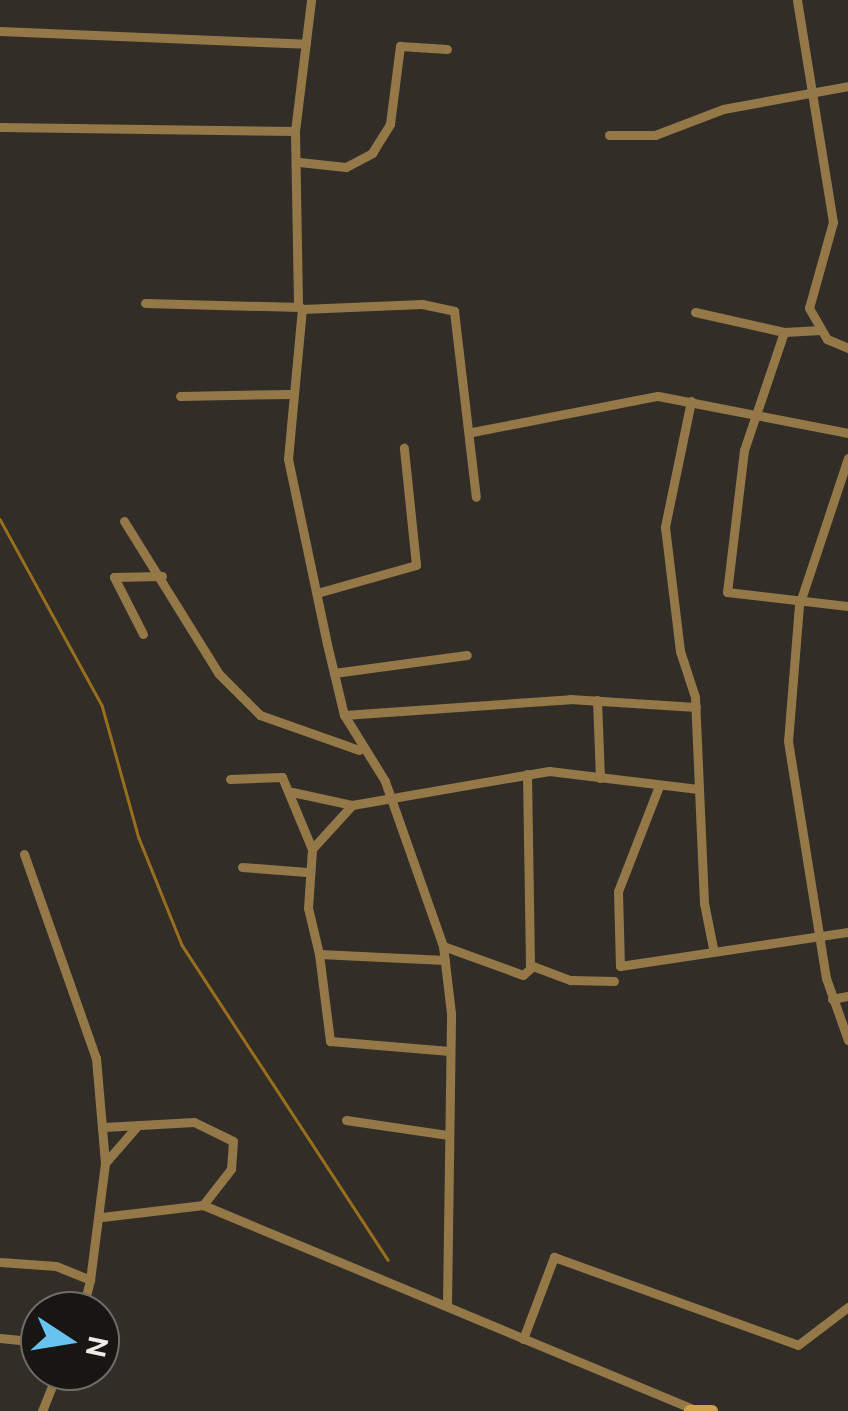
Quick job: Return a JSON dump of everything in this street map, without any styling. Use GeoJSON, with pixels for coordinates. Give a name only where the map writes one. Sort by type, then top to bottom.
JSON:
{"type":"FeatureCollection","features":[{"type":"Feature","properties":{"kind":"street"},"geometry":{"type":"LineString","coordinates":[[311,0],[294,131],[299,162],[292,234],[300,307],[289,394],[288,459],[344,715],[360,750],[392,798],[443,946],[450,1051],[447,1305]]}},
{"type":"Feature","properties":{"kind":"street"},"geometry":{"type":"LineString","coordinates":[[797,0],[833,222],[809,308],[821,330],[848,348]]}},
{"type":"Feature","properties":{"kind":"street"},"geometry":{"type":"LineString","coordinates":[[0,30],[306,44]]}},
{"type":"Feature","properties":{"kind":"street"},"geometry":{"type":"LineString","coordinates":[[299,162],[346,167],[372,153],[390,124],[400,46],[447,49]]}},
{"type":"Feature","properties":{"kind":"street"},"geometry":{"type":"LineString","coordinates":[[608,135],[655,135],[723,108],[848,86]]}},
{"type":"Feature","properties":{"kind":"street"},"geometry":{"type":"LineString","coordinates":[[0,126],[294,131]]}},
{"type":"Feature","properties":{"kind":"street"},"geometry":{"type":"LineString","coordinates":[[145,304],[422,304],[454,312],[472,432],[476,497]]}},
{"type":"Feature","properties":{"kind":"street"},"geometry":{"type":"LineString","coordinates":[[695,312],[784,332],[821,330]]}},
{"type":"Feature","properties":{"kind":"street"},"geometry":{"type":"LineString","coordinates":[[784,332],[754,411],[727,592],[799,605],[848,606]]}},
{"type":"Feature","properties":{"kind":"street"},"geometry":{"type":"LineString","coordinates":[[180,396],[289,394]]}},
{"type":"Feature","properties":{"kind":"street"},"geometry":{"type":"LineString","coordinates":[[472,432],[658,396],[754,411],[848,433]]}},
{"type":"Feature","properties":{"kind":"street"},"geometry":{"type":"LineString","coordinates":[[692,401],[665,527],[680,651],[696,706],[698,789],[713,948]]}},
{"type":"Feature","properties":{"kind":"street"},"geometry":{"type":"LineString","coordinates":[[316,593],[416,565],[404,448]]}},
{"type":"Feature","properties":{"kind":"street"},"geometry":{"type":"LineString","coordinates":[[848,458],[845,479],[799,605],[788,741],[819,936],[832,999],[848,1040]]}},
{"type":"Feature","properties":{"kind":"street"},"geometry":{"type":"LineString","coordinates":[[124,520],[220,674],[260,714],[360,750]]}},
{"type":"Feature","properties":{"kind":"street"},"geometry":{"type":"LineString","coordinates":[[142,634],[114,577],[162,576]]}},
{"type":"Feature","properties":{"kind":"street"},"geometry":{"type":"LineString","coordinates":[[334,673],[467,655]]}},
{"type":"Feature","properties":{"kind":"street"},"geometry":{"type":"LineString","coordinates":[[344,715],[597,700],[696,706]]}},
{"type":"Feature","properties":{"kind":"street"},"geometry":{"type":"LineString","coordinates":[[597,700],[600,778]]}},
{"type":"Feature","properties":{"kind":"street"},"geometry":{"type":"LineString","coordinates":[[230,779],[272,774],[292,792],[352,805],[528,774],[698,789]]}},
{"type":"Feature","properties":{"kind":"street"},"geometry":{"type":"LineString","coordinates":[[443,946],[523,975],[532,967],[528,774]]}},
{"type":"Feature","properties":{"kind":"street"},"geometry":{"type":"LineString","coordinates":[[659,786],[618,892],[620,966],[713,948],[848,932]]}},
{"type":"Feature","properties":{"kind":"street"},"geometry":{"type":"LineString","coordinates":[[292,792],[298,830],[312,849]]}},
{"type":"Feature","properties":{"kind":"street"},"geometry":{"type":"LineString","coordinates":[[352,805],[312,849],[308,872],[330,1041],[450,1051]]}},
{"type":"Feature","properties":{"kind":"street"},"geometry":{"type":"LineString","coordinates":[[24,854],[96,1058],[105,1163],[102,1216],[87,1291]]}},
{"type":"Feature","properties":{"kind":"street"},"geometry":{"type":"LineString","coordinates":[[242,867],[308,872]]}},
{"type":"Feature","properties":{"kind":"street"},"geometry":{"type":"LineString","coordinates":[[319,954],[444,960]]}},
{"type":"Feature","properties":{"kind":"street"},"geometry":{"type":"LineString","coordinates":[[532,967],[614,981]]}},
{"type":"Feature","properties":{"kind":"street"},"geometry":{"type":"LineString","coordinates":[[832,999],[848,996]]}},
{"type":"Feature","properties":{"kind":"street"},"geometry":{"type":"LineString","coordinates":[[346,1120],[447,1135]]}},
{"type":"Feature","properties":{"kind":"street"},"geometry":{"type":"LineString","coordinates":[[104,1127],[194,1122],[233,1141],[231,1169],[203,1206]]}},
{"type":"Feature","properties":{"kind":"street"},"geometry":{"type":"LineString","coordinates":[[105,1163],[138,1125]]}},
{"type":"Feature","properties":{"kind":"street"},"geometry":{"type":"LineString","coordinates":[[102,1216],[203,1206],[692,1410],[712,1411]]}},
{"type":"Feature","properties":{"kind":"street"},"geometry":{"type":"LineString","coordinates":[[523,1339],[554,1257],[798,1345],[848,1306]]}},
{"type":"Feature","properties":{"kind":"street"},"geometry":{"type":"LineString","coordinates":[[0,1262],[56,1266],[90,1280]]}},
{"type":"Feature","properties":{"kind":"waterway"},"geometry":{"type":"LineString","coordinates":[[0,519],[102,705],[139,838],[182,945],[388,1260]]}}]}
